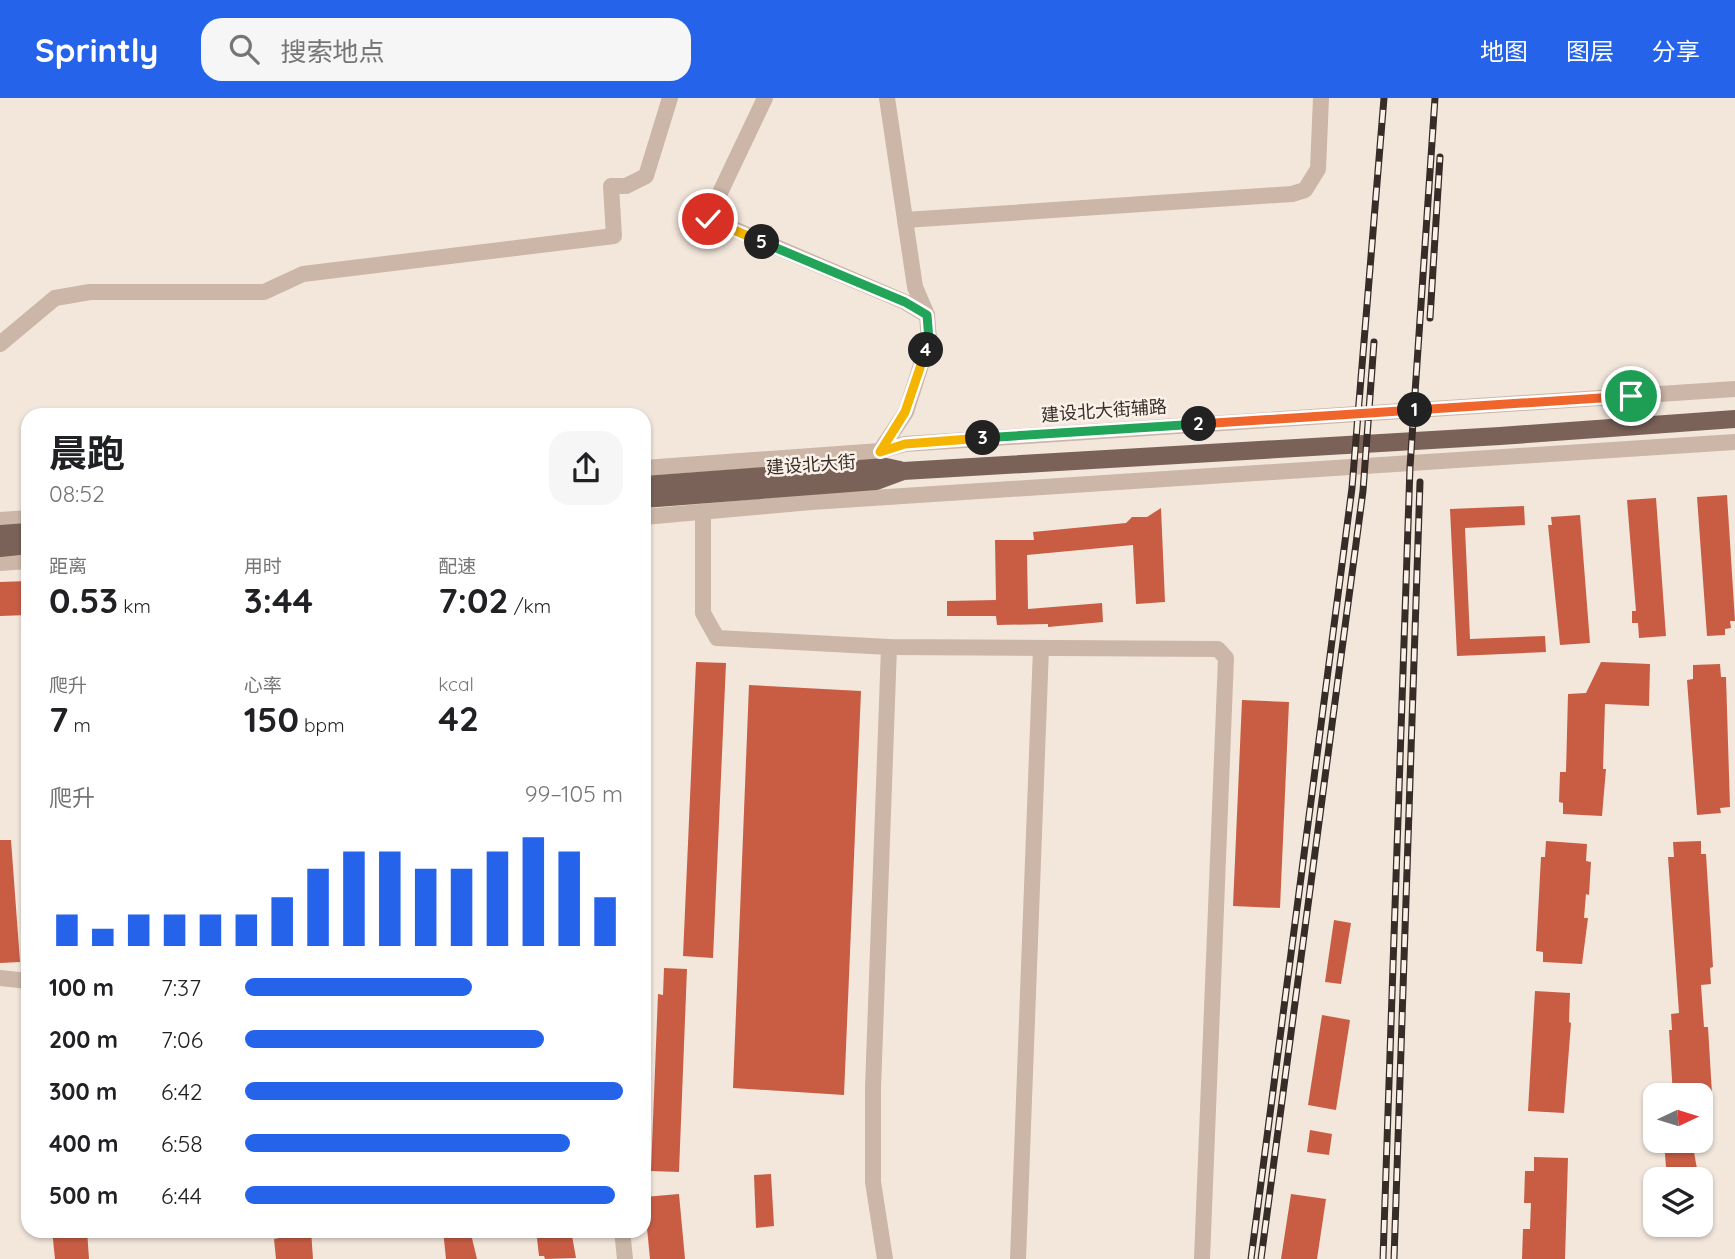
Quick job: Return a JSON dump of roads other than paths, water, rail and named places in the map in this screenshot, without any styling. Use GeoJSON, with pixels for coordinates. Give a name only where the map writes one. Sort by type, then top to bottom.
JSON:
{"type":"FeatureCollection","features":[{"type":"Feature","properties":{"kind":"main road","name":"建设北大街"},"geometry":{"type":"LineString","coordinates":[[651,498],[876,481],[903,471],[1500,436],[1735,419]]}},
{"type":"Feature","properties":{"kind":"main road"},"geometry":{"type":"LineString","coordinates":[[651,484],[886,467],[903,471]]}},
{"type":"Feature","properties":{"kind":"main road"},"geometry":{"type":"LineString","coordinates":[[0,534],[21,532]]}},
{"type":"Feature","properties":{"kind":"main road"},"geometry":{"type":"LineString","coordinates":[[0,548],[21,546]]}},
{"type":"Feature","properties":{"kind":"street"},"geometry":{"type":"LineString","coordinates":[[0,344],[55,298],[90,292],[264,292],[303,274],[614,236],[611,186],[626,186],[646,176],[670,98]]}},
{"type":"Feature","properties":{"kind":"street"},"geometry":{"type":"LineString","coordinates":[[765,98],[708,219],[905,302],[927,315]]}},
{"type":"Feature","properties":{"kind":"street"},"geometry":{"type":"LineString","coordinates":[[880,452],[905,412],[929,340],[927,315],[915,287],[887,98]]}},
{"type":"Feature","properties":{"kind":"street"},"geometry":{"type":"LineString","coordinates":[[905,220],[1279,195],[1305,190],[1318,169],[1321,98]]}},
{"type":"Feature","properties":{"kind":"street","name":"建设北大街辅路"},"geometry":{"type":"LineString","coordinates":[[651,468],[880,452],[905,444],[1735,389]]}},
{"type":"Feature","properties":{"kind":"street"},"geometry":{"type":"LineString","coordinates":[[651,517],[811,502],[1735,442]]}},
{"type":"Feature","properties":{"kind":"street"},"geometry":{"type":"LineString","coordinates":[[703,513],[703,612],[717,638],[889,647],[1218,649],[1226,658],[1202,1259]]}},
{"type":"Feature","properties":{"kind":"street"},"geometry":{"type":"LineString","coordinates":[[0,520],[21,518]]}},
{"type":"Feature","properties":{"kind":"street"},"geometry":{"type":"LineString","coordinates":[[0,563],[21,562]]}},
{"type":"Feature","properties":{"kind":"street"},"geometry":{"type":"LineString","coordinates":[[885,1259],[873,1182],[873,1088],[889,647]]}},
{"type":"Feature","properties":{"kind":"street"},"geometry":{"type":"LineString","coordinates":[[1018,1259],[1041,648]]}},
{"type":"Feature","properties":{"kind":"street"},"geometry":{"type":"LineString","coordinates":[[0,978],[21,980]]}},
{"type":"Feature","properties":{"kind":"street"},"geometry":{"type":"LineString","coordinates":[[623,1238],[625,1259]]}},
{"type":"Feature","properties":{"kind":"railway"},"geometry":{"type":"LineString","coordinates":[[1251,1259],[1352,488],[1384,98]]}},
{"type":"Feature","properties":{"kind":"railway"},"geometry":{"type":"LineString","coordinates":[[1383,1259],[1410,467],[1435,98]]}},
{"type":"Feature","properties":{"kind":"railway"},"geometry":{"type":"LineString","coordinates":[[1430,318],[1440,157]]}},
{"type":"Feature","properties":{"kind":"railway"},"geometry":{"type":"LineString","coordinates":[[1261,1259],[1363,491],[1374,342]]}},
{"type":"Feature","properties":{"kind":"railway"},"geometry":{"type":"LineString","coordinates":[[1394,1259],[1420,482]]}}]}
